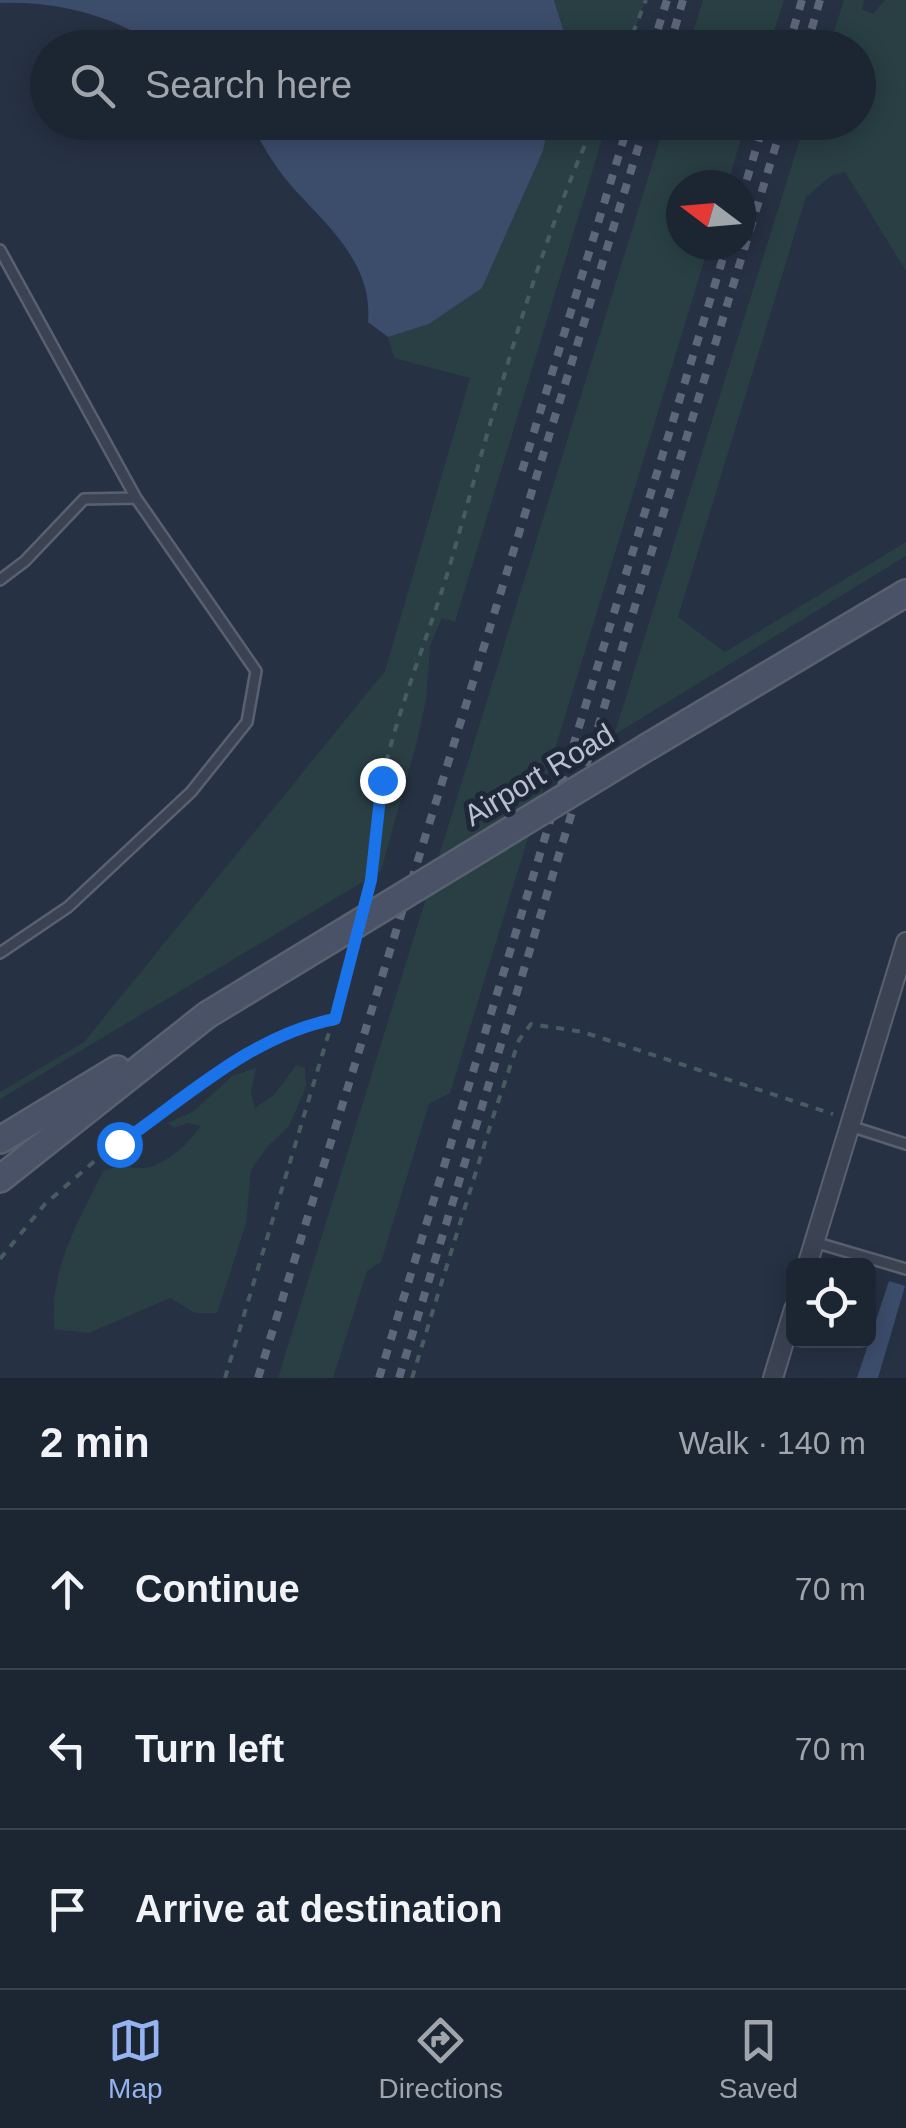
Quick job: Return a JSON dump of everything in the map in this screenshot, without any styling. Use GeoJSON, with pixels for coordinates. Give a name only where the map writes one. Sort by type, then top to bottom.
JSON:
{"type":"FeatureCollection","features":[{"type":"Feature","properties":{"kind":"main road","name":"Airport Road"},"geometry":{"type":"LineString","coordinates":[[0,1140],[648,746],[902,598]]}},
{"type":"Feature","properties":{"kind":"main road","name":"Airport Road"},"geometry":{"type":"LineString","coordinates":[[0,1179],[207,1015]]}},
{"type":"Feature","properties":{"kind":"street"},"geometry":{"type":"LineString","coordinates":[[809,1258],[906,942]]}},
{"type":"Feature","properties":{"kind":"street"},"geometry":{"type":"LineString","coordinates":[[772,1378],[786,1335]]}},
{"type":"Feature","properties":{"kind":"lane"},"geometry":{"type":"LineString","coordinates":[[0,250],[136,498],[256,671],[247,722],[191,792],[68,907],[0,953]]}},
{"type":"Feature","properties":{"kind":"lane"},"geometry":{"type":"LineString","coordinates":[[0,580],[25,561],[84,499],[136,498]]}},
{"type":"Feature","properties":{"kind":"lane"},"geometry":{"type":"LineString","coordinates":[[851,1123],[906,1144]]}},
{"type":"Feature","properties":{"kind":"lane"},"geometry":{"type":"LineString","coordinates":[[814,1242],[906,1269]]}},
{"type":"Feature","properties":{"kind":"path"},"geometry":{"type":"LineString","coordinates":[[634,30],[646,0]]}},
{"type":"Feature","properties":{"kind":"path"},"geometry":{"type":"LineString","coordinates":[[366,898],[374,862],[378,799],[389,751],[422,657],[548,239],[588,140]]}},
{"type":"Feature","properties":{"kind":"path"},"geometry":{"type":"LineString","coordinates":[[225,1378],[354,951]]}},
{"type":"Feature","properties":{"kind":"path"},"geometry":{"type":"LineString","coordinates":[[0,1259],[45,1204],[98,1158],[246,1054],[294,1031],[335,1019]]}},
{"type":"Feature","properties":{"kind":"path"},"geometry":{"type":"LineString","coordinates":[[412,1378],[493,1117],[519,1040],[530,1024],[583,1032],[851,1123]]}},
{"type":"Feature","properties":{"kind":"green space"},"geometry":{"type":"Polygon","coordinates":[[[554,0],[645,0],[636,30],[563,30],[554,0]]]}},
{"type":"Feature","properties":{"kind":"green space"},"geometry":{"type":"Polygon","coordinates":[[[703,0],[784,0],[774,30],[693,30],[703,0]]]}},
{"type":"Feature","properties":{"kind":"green space"},"geometry":{"type":"Polygon","coordinates":[[[844,0],[864,0],[862,9],[873,14],[885,0],[906,0],[906,271],[845,172],[831,176],[806,197],[678,617],[725,652],[906,542],[906,556],[614,735],[800,140],[876,140],[876,30],[834,30],[844,0]]]}},
{"type":"Feature","properties":{"kind":"green space"},"geometry":{"type":"Polygon","coordinates":[[[545,140],[602,140],[455,622],[442,618],[430,646],[426,700],[381,871],[0,1099],[0,1092],[84,1042],[385,671],[470,378],[394,358],[388,337],[429,324],[482,288],[545,140]]]}},
{"type":"Feature","properties":{"kind":"green space"},"geometry":{"type":"Polygon","coordinates":[[[660,140],[741,140],[732,170],[666,170],[666,260],[704,260],[450,1093],[429,1104],[381,1262],[367,1271],[333,1378],[278,1378],[660,140]]]}},
{"type":"Feature","properties":{"kind":"green space"},"geometry":{"type":"Polygon","coordinates":[[[296,1065],[305,1068],[306,1087],[289,1126],[251,1170],[246,1224],[217,1313],[195,1313],[170,1298],[89,1333],[54,1329],[61,1266],[103,1171],[150,1167],[176,1153],[200,1126],[188,1123],[174,1128],[168,1123],[194,1111],[232,1076],[256,1068],[251,1092],[255,1108],[275,1094],[296,1065]]]}},
{"type":"Feature","properties":{"kind":"water"},"geometry":{"type":"Polygon","coordinates":[[[554,0],[563,30],[130,30],[63,7],[0,3],[554,0]]]}},
{"type":"Feature","properties":{"kind":"water"},"geometry":{"type":"Polygon","coordinates":[[[260,140],[545,140],[482,288],[429,324],[388,337],[368,322],[364,283],[346,249],[260,140]]]}},
{"type":"Feature","properties":{"kind":"water"},"geometry":{"type":"Polygon","coordinates":[[[889,1281],[905,1286],[878,1378],[857,1378],[867,1348],[876,1348],[876,1320],[889,1281]]]}},
{"type":"Feature","properties":{"kind":"railway"},"geometry":{"type":"LineString","coordinates":[[658,30],[667,0]]}},
{"type":"Feature","properties":{"kind":"railway"},"geometry":{"type":"LineString","coordinates":[[674,30],[683,0]]}},
{"type":"Feature","properties":{"kind":"railway"},"geometry":{"type":"LineString","coordinates":[[793,30],[802,0]]}},
{"type":"Feature","properties":{"kind":"railway"},"geometry":{"type":"LineString","coordinates":[[811,30],[820,0]]}},
{"type":"Feature","properties":{"kind":"railway"},"geometry":{"type":"LineString","coordinates":[[522,471],[623,140]]}},
{"type":"Feature","properties":{"kind":"railway"},"geometry":{"type":"LineString","coordinates":[[258,1378],[640,140]]}},
{"type":"Feature","properties":{"kind":"railway"},"geometry":{"type":"LineString","coordinates":[[750,170],[759,140]]}},
{"type":"Feature","properties":{"kind":"railway"},"geometry":{"type":"LineString","coordinates":[[399,1378],[777,140]]}},
{"type":"Feature","properties":{"kind":"railway"},"geometry":{"type":"LineString","coordinates":[[379,1378],[722,260]]}},
{"type":"Feature","properties":{"kind":"route"},"geometry":{"type":"LineString","coordinates":[[119,1144],[246,1054],[294,1031],[335,1019],[371,880],[382,780]]}}]}
